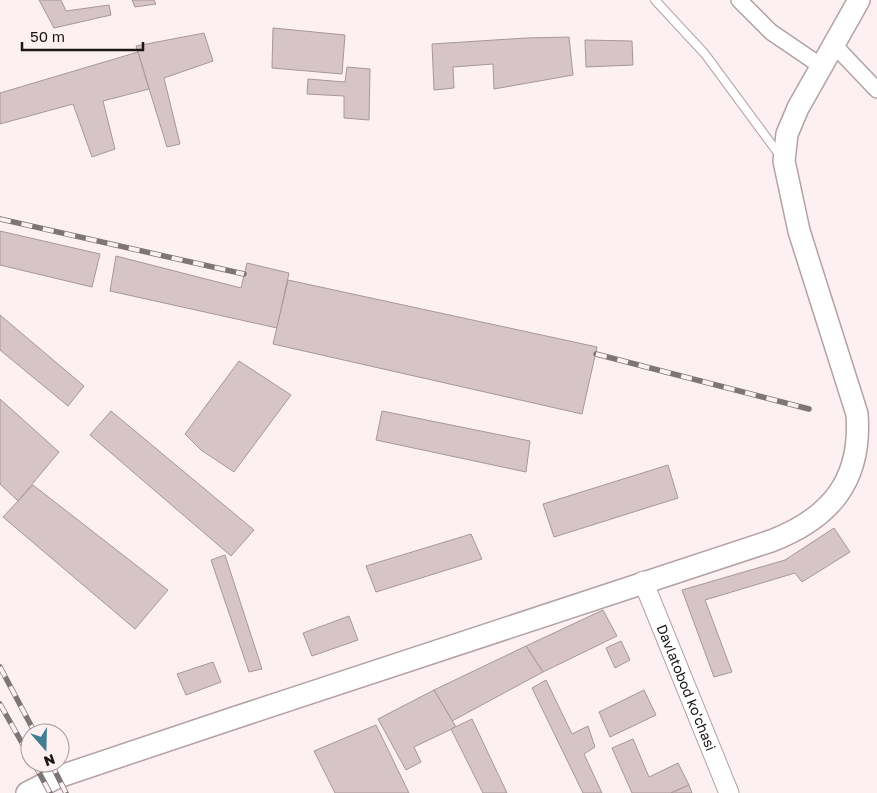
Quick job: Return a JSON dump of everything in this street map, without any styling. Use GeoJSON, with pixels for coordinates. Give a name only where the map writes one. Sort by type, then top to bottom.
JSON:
{"type":"FeatureCollection","features":[{"type":"Feature","properties":{"kind":"main road"},"geometry":{"type":"LineString","coordinates":[[27,793],[58,777],[792,533],[828,507],[842,490],[851,473],[858,435],[857,414],[799,231],[784,161],[787,134],[808,88],[859,0]]}},
{"type":"Feature","properties":{"kind":"street"},"geometry":{"type":"LineString","coordinates":[[739,0],[771,32],[821,66]]}},
{"type":"Feature","properties":{"kind":"street"},"geometry":{"type":"LineString","coordinates":[[834,45],[877,90]]}},
{"type":"Feature","properties":{"kind":"street","name":"Davlatobod ko'chasi"},"geometry":{"type":"LineString","coordinates":[[643,582],[729,793]]}},
{"type":"Feature","properties":{"kind":"lane"},"geometry":{"type":"LineString","coordinates":[[655,0],[705,54],[784,161]]}},
{"type":"Feature","properties":{"kind":"building"},"geometry":{"type":"Polygon","coordinates":[[[39,0],[61,0],[66,11],[109,5],[111,15],[54,28],[39,0]]]}},
{"type":"Feature","properties":{"kind":"building"},"geometry":{"type":"Polygon","coordinates":[[[132,0],[154,0],[156,4],[135,7],[132,0]]]}},
{"type":"Feature","properties":{"kind":"building"},"geometry":{"type":"Polygon","coordinates":[[[273,28],[345,35],[342,74],[272,68],[273,28]]]}},
{"type":"Feature","properties":{"kind":"building"},"geometry":{"type":"Polygon","coordinates":[[[204,33],[213,61],[164,78],[180,144],[167,147],[136,46],[204,33]]]}},
{"type":"Feature","properties":{"kind":"building"},"geometry":{"type":"Polygon","coordinates":[[[569,37],[573,75],[494,89],[493,64],[453,67],[454,88],[434,90],[432,44],[569,37]]]}},
{"type":"Feature","properties":{"kind":"building"},"geometry":{"type":"Polygon","coordinates":[[[585,40],[632,41],[633,65],[586,67],[585,40]]]}},
{"type":"Feature","properties":{"kind":"building"},"geometry":{"type":"Polygon","coordinates":[[[138,52],[149,89],[103,101],[115,149],[92,157],[73,104],[0,124],[0,93],[138,52]]]}},
{"type":"Feature","properties":{"kind":"building"},"geometry":{"type":"Polygon","coordinates":[[[347,67],[370,69],[369,120],[344,118],[344,96],[307,94],[308,79],[345,82],[347,67]]]}},
{"type":"Feature","properties":{"kind":"building"},"geometry":{"type":"Polygon","coordinates":[[[0,231],[100,254],[92,287],[0,265],[0,231]]]}},
{"type":"Feature","properties":{"kind":"building"},"geometry":{"type":"Polygon","coordinates":[[[116,256],[241,288],[247,263],[289,273],[277,328],[110,291],[116,256]]]}},
{"type":"Feature","properties":{"kind":"building"},"geometry":{"type":"Polygon","coordinates":[[[288,280],[597,347],[582,414],[273,344],[288,280]]]}},
{"type":"Feature","properties":{"kind":"building"},"geometry":{"type":"Polygon","coordinates":[[[0,315],[84,386],[68,406],[0,350],[0,315]]]}},
{"type":"Feature","properties":{"kind":"building"},"geometry":{"type":"Polygon","coordinates":[[[239,361],[291,395],[234,472],[201,450],[185,434],[239,361]]]}},
{"type":"Feature","properties":{"kind":"building"},"geometry":{"type":"Polygon","coordinates":[[[0,399],[59,452],[18,501],[0,484],[0,399]]]}},
{"type":"Feature","properties":{"kind":"building"},"geometry":{"type":"Polygon","coordinates":[[[111,411],[254,530],[231,556],[90,435],[111,411]]]}},
{"type":"Feature","properties":{"kind":"building"},"geometry":{"type":"Polygon","coordinates":[[[382,411],[530,441],[526,472],[376,440],[382,411]]]}},
{"type":"Feature","properties":{"kind":"building"},"geometry":{"type":"Polygon","coordinates":[[[668,465],[678,498],[554,537],[543,504],[668,465]]]}},
{"type":"Feature","properties":{"kind":"building"},"geometry":{"type":"Polygon","coordinates":[[[33,485],[168,590],[135,629],[3,517],[33,485]]]}},
{"type":"Feature","properties":{"kind":"building"},"geometry":{"type":"Polygon","coordinates":[[[834,528],[850,552],[802,582],[795,573],[705,600],[732,672],[714,677],[682,590],[785,560],[834,528]]]}},
{"type":"Feature","properties":{"kind":"building"},"geometry":{"type":"Polygon","coordinates":[[[471,534],[482,559],[376,592],[366,566],[471,534]]]}},
{"type":"Feature","properties":{"kind":"building"},"geometry":{"type":"Polygon","coordinates":[[[225,555],[262,669],[249,672],[211,560],[225,555]]]}},
{"type":"Feature","properties":{"kind":"building"},"geometry":{"type":"Polygon","coordinates":[[[603,610],[617,636],[543,672],[526,646],[603,610]]]}},
{"type":"Feature","properties":{"kind":"building"},"geometry":{"type":"Polygon","coordinates":[[[349,616],[358,640],[312,656],[303,633],[349,616]]]}},
{"type":"Feature","properties":{"kind":"building"},"geometry":{"type":"Polygon","coordinates":[[[621,641],[630,660],[615,668],[606,648],[621,641]]]}},
{"type":"Feature","properties":{"kind":"building"},"geometry":{"type":"Polygon","coordinates":[[[526,646],[543,672],[452,721],[434,690],[526,646]]]}},
{"type":"Feature","properties":{"kind":"building"},"geometry":{"type":"Polygon","coordinates":[[[213,662],[221,682],[186,695],[177,674],[213,662]]]}},
{"type":"Feature","properties":{"kind":"building"},"geometry":{"type":"Polygon","coordinates":[[[546,680],[572,734],[588,726],[595,747],[584,754],[602,793],[583,793],[532,688],[546,680]]]}},
{"type":"Feature","properties":{"kind":"building"},"geometry":{"type":"Polygon","coordinates":[[[434,690],[456,727],[414,747],[421,762],[406,770],[378,719],[434,690]]]}},
{"type":"Feature","properties":{"kind":"building"},"geometry":{"type":"Polygon","coordinates":[[[644,690],[656,715],[610,737],[599,712],[644,690]]]}},
{"type":"Feature","properties":{"kind":"building"},"geometry":{"type":"Polygon","coordinates":[[[472,719],[507,793],[483,793],[451,729],[472,719]]]}},
{"type":"Feature","properties":{"kind":"building"},"geometry":{"type":"Polygon","coordinates":[[[376,725],[409,793],[335,793],[314,751],[376,725]]]}},
{"type":"Feature","properties":{"kind":"building"},"geometry":{"type":"Polygon","coordinates":[[[633,739],[649,777],[678,763],[689,785],[671,793],[632,793],[612,748],[633,739]]]}},
{"type":"Feature","properties":{"kind":"building"},"geometry":{"type":"Polygon","coordinates":[[[689,785],[692,793],[671,793],[689,785]]]}},
{"type":"Feature","properties":{"kind":"railway"},"geometry":{"type":"LineString","coordinates":[[0,219],[244,274]]}},
{"type":"Feature","properties":{"kind":"railway"},"geometry":{"type":"LineString","coordinates":[[596,354],[809,409]]}},
{"type":"Feature","properties":{"kind":"railway"},"geometry":{"type":"LineString","coordinates":[[0,667],[30,723]]}},
{"type":"Feature","properties":{"kind":"railway"},"geometry":{"type":"LineString","coordinates":[[0,704],[20,739]]}},
{"type":"Feature","properties":{"kind":"railway"},"geometry":{"type":"LineString","coordinates":[[39,773],[50,793]]}},
{"type":"Feature","properties":{"kind":"railway"},"geometry":{"type":"LineString","coordinates":[[56,773],[66,793]]}}]}
